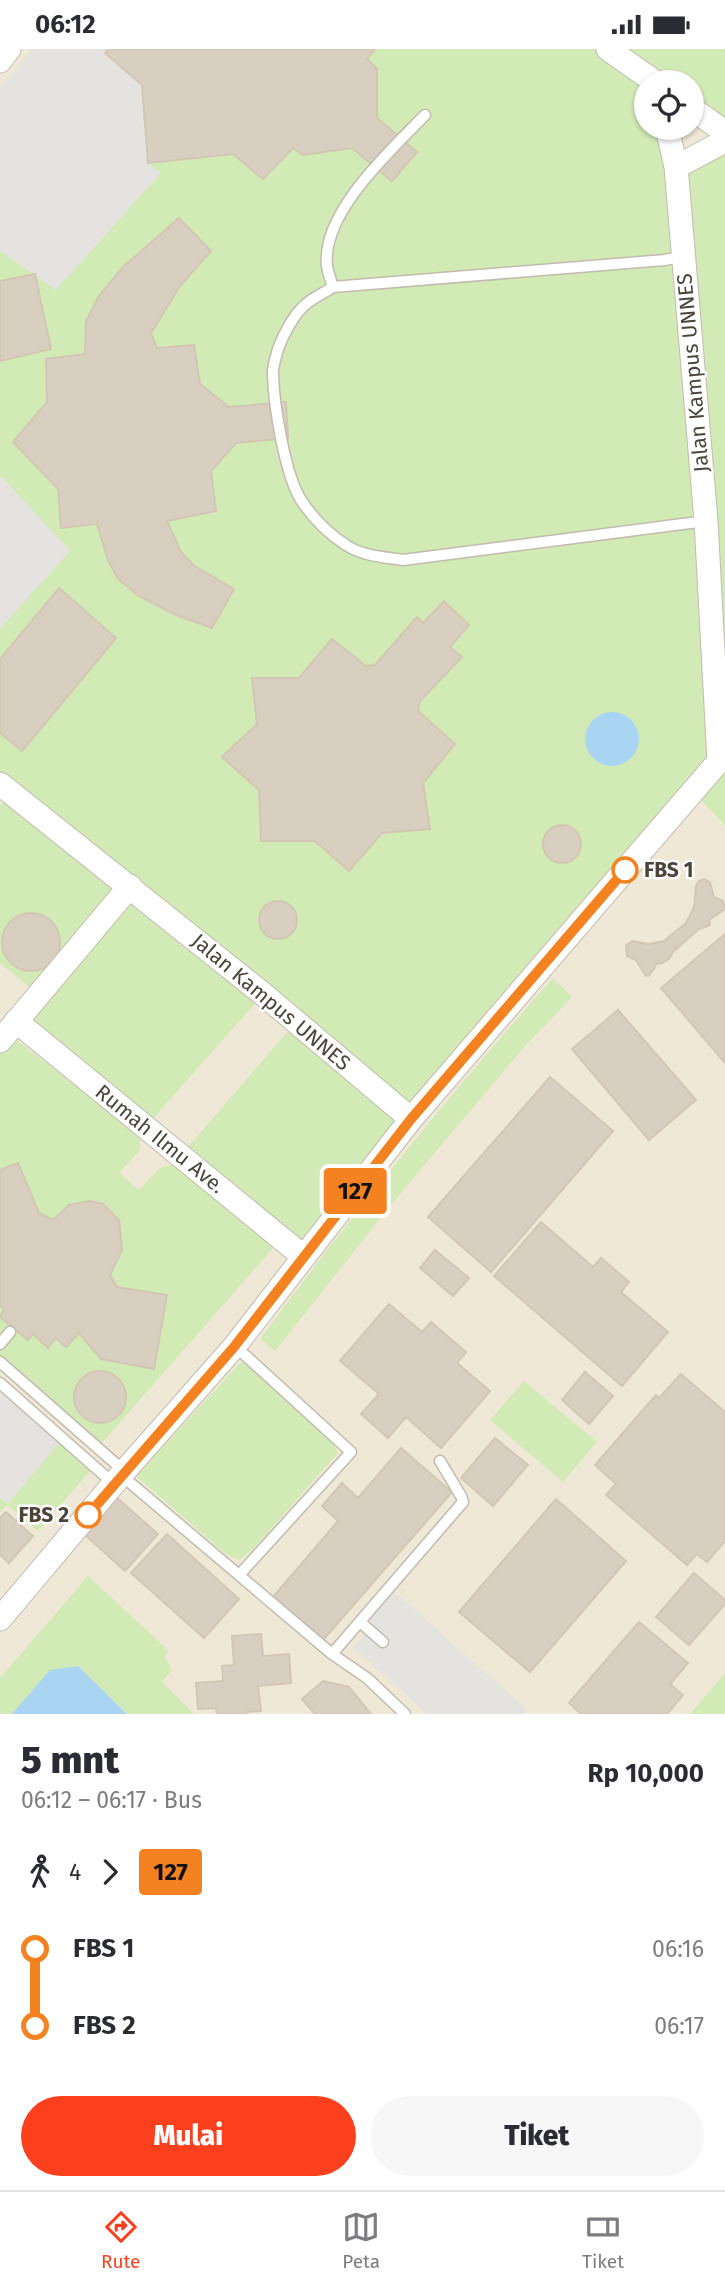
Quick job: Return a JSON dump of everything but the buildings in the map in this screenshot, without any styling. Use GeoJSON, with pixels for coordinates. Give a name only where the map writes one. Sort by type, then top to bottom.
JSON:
{"type":"FeatureCollection","features":[{"type":"Feature","properties":{"kind":"street"},"geometry":{"type":"LineString","coordinates":[[0,61],[9,49]]}},
{"type":"Feature","properties":{"kind":"street"},"geometry":{"type":"LineString","coordinates":[[608,49],[638,70]]}},
{"type":"Feature","properties":{"kind":"street"},"geometry":{"type":"LineString","coordinates":[[704,117],[725,132]]}},
{"type":"Feature","properties":{"kind":"street","name":"Jalan Kampus UNNES"},"geometry":{"type":"LineString","coordinates":[[0,1619],[234,1347],[411,1119],[722,757],[719,637],[706,521],[676,167],[670,140]]}},
{"type":"Feature","properties":{"kind":"street"},"geometry":{"type":"LineString","coordinates":[[676,167],[725,141]]}},
{"type":"Feature","properties":{"kind":"street","name":"Jalan Kampus UNNES"},"geometry":{"type":"LineString","coordinates":[[0,784],[263,994],[411,1119]]}},
{"type":"Feature","properties":{"kind":"street"},"geometry":{"type":"LineString","coordinates":[[0,1041],[130,886]]}},
{"type":"Feature","properties":{"kind":"street","name":"Rumah Ilmu Ave."},"geometry":{"type":"LineString","coordinates":[[16,1021],[304,1257]]}},
{"type":"Feature","properties":{"kind":"lane"},"geometry":{"type":"LineString","coordinates":[[333,287],[327,265],[330,242],[340,214],[358,184],[425,115]]}},
{"type":"Feature","properties":{"kind":"lane"},"geometry":{"type":"LineString","coordinates":[[683,255],[665,261],[333,287],[304,305],[286,331],[272,373],[278,424],[294,485],[302,501],[333,535],[349,547],[374,556],[403,560],[706,521]]}},
{"type":"Feature","properties":{"kind":"lane"},"geometry":{"type":"LineString","coordinates":[[0,1344],[10,1332]]}},
{"type":"Feature","properties":{"kind":"lane"},"geometry":{"type":"LineString","coordinates":[[234,1347],[351,1452],[240,1574]]}},
{"type":"Feature","properties":{"kind":"lane"},"geometry":{"type":"LineString","coordinates":[[0,1362],[120,1477]]}},
{"type":"Feature","properties":{"kind":"lane"},"geometry":{"type":"LineString","coordinates":[[0,1383],[240,1574],[332,1654],[367,1678],[405,1714]]}},
{"type":"Feature","properties":{"kind":"lane"},"geometry":{"type":"LineString","coordinates":[[332,1654],[463,1501],[440,1461]]}},
{"type":"Feature","properties":{"kind":"lane"},"geometry":{"type":"LineString","coordinates":[[360,1622],[383,1642]]}},
{"type":"Feature","properties":{"kind":"shaded area"},"geometry":{"type":"Polygon","coordinates":[[[0,49],[725,49],[725,1714],[0,1714],[0,49]]]}},
{"type":"Feature","properties":{"kind":"shaded area"},"geometry":{"type":"Polygon","coordinates":[[[33,49],[109,49],[106,52],[142,85],[148,163],[161,173],[56,290],[0,251],[0,87],[33,49]]]}},
{"type":"Feature","properties":{"kind":"shaded area"},"geometry":{"type":"Polygon","coordinates":[[[0,477],[70,551],[0,629],[0,477]]]}},
{"type":"Feature","properties":{"kind":"shaded area"},"geometry":{"type":"Polygon","coordinates":[[[0,1392],[59,1443],[7,1504],[0,1498],[0,1392]]]}},
{"type":"Feature","properties":{"kind":"shaded area"},"geometry":{"type":"Polygon","coordinates":[[[390,1588],[527,1710],[523,1714],[427,1714],[353,1647],[374,1624],[366,1616],[390,1588]]]}},
{"type":"Feature","properties":{"kind":"green space"},"geometry":{"type":"Polygon","coordinates":[[[32,49],[599,49],[634,74],[634,140],[665,140],[671,166],[714,759],[409,1108],[0,777],[0,89],[32,49]],[[611,712],[595,718],[601,764],[615,765],[626,761],[634,753],[638,744],[638,733],[625,716],[611,712]]]}},
{"type":"Feature","properties":{"kind":"green space"},"geometry":{"type":"Polygon","coordinates":[[[618,49],[725,49],[725,126],[704,111],[704,70],[647,70],[618,49]]]}},
{"type":"Feature","properties":{"kind":"green space"},"geometry":{"type":"Polygon","coordinates":[[[725,147],[725,634],[718,631],[682,171],[725,147]]]}},
{"type":"Feature","properties":{"kind":"green space"},"geometry":{"type":"Polygon","coordinates":[[[725,765],[725,825],[698,797],[725,765]]]}},
{"type":"Feature","properties":{"kind":"green space"},"geometry":{"type":"Polygon","coordinates":[[[7,797],[119,888],[34,991],[0,963],[0,806],[7,797]]]}},
{"type":"Feature","properties":{"kind":"green space"},"geometry":{"type":"Polygon","coordinates":[[[130,896],[258,1000],[151,1121],[26,1018],[130,896]]]}},
{"type":"Feature","properties":{"kind":"green space"},"geometry":{"type":"Polygon","coordinates":[[[553,978],[572,997],[525,1046],[395,1200],[275,1351],[260,1339],[402,1155],[553,978]]]}},
{"type":"Feature","properties":{"kind":"green space"},"geometry":{"type":"Polygon","coordinates":[[[290,1029],[399,1121],[302,1244],[187,1148],[290,1029]]]}},
{"type":"Feature","properties":{"kind":"green space"},"geometry":{"type":"Polygon","coordinates":[[[12,1037],[140,1134],[140,1150],[119,1173],[139,1190],[160,1168],[175,1164],[274,1247],[101,1444],[0,1358],[0,1053],[12,1037]]]}},
{"type":"Feature","properties":{"kind":"green space"},"geometry":{"type":"Polygon","coordinates":[[[242,1361],[331,1440],[338,1453],[253,1549],[239,1560],[226,1554],[136,1476],[242,1361]]]}},
{"type":"Feature","properties":{"kind":"green space"},"geometry":{"type":"Polygon","coordinates":[[[524,1381],[597,1442],[563,1482],[490,1420],[524,1381]]]}},
{"type":"Feature","properties":{"kind":"green space"},"geometry":{"type":"Polygon","coordinates":[[[59,1443],[91,1470],[38,1531],[7,1505],[0,1512],[0,1498],[7,1504],[59,1443]]]}},
{"type":"Feature","properties":{"kind":"green space"},"geometry":{"type":"Polygon","coordinates":[[[88,1576],[168,1650],[165,1657],[172,1670],[162,1682],[194,1714],[127,1714],[78,1666],[13,1714],[0,1714],[0,1678],[88,1576]]]}},
{"type":"Feature","properties":{"kind":"green space"},"geometry":{"type":"Polygon","coordinates":[[[725,1673],[725,1714],[690,1714],[725,1673]]]}},
{"type":"Feature","properties":{"kind":"water"},"geometry":{"type":"Polygon","coordinates":[[[612,712],[631,720],[639,739],[631,758],[612,766],[593,758],[585,739],[593,720],[612,712]]]}},
{"type":"Feature","properties":{"kind":"water"},"geometry":{"type":"Polygon","coordinates":[[[78,1666],[127,1714],[12,1714],[50,1670],[78,1666]]]}},
{"type":"Feature","properties":{"kind":"bus line","name":"127"},"geometry":{"type":"LineString","coordinates":[[88,1515],[234,1347],[411,1119],[625,870]]}},
{"type":"Feature","properties":{"kind":"place","name":"FBS 1"},"geometry":{"type":"Point","coordinates":[625,870]}},
{"type":"Feature","properties":{"kind":"place","name":"FBS 2"},"geometry":{"type":"Point","coordinates":[88,1515]}}]}
